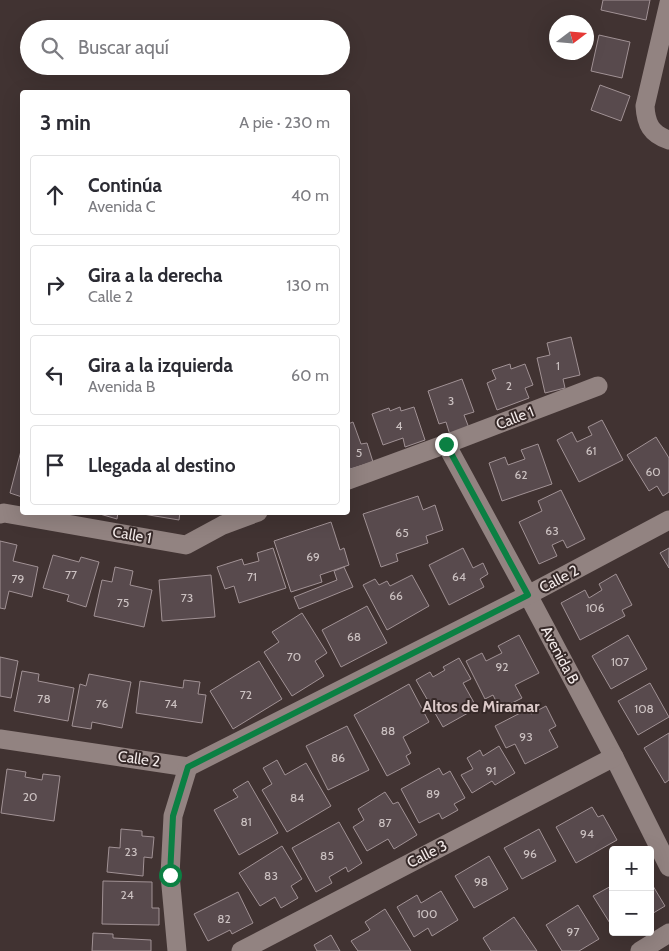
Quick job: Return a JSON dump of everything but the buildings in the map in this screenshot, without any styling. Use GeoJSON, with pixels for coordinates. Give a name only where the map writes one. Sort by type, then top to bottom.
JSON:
{"type":"FeatureCollection","features":[{"type":"Feature","properties":{"kind":"street"},"geometry":{"type":"LineString","coordinates":[[669,3],[645,106],[649,125],[654,132],[662,138],[669,140]]}},
{"type":"Feature","properties":{"kind":"street","name":"Calle 1"},"geometry":{"type":"LineString","coordinates":[[350,479],[598,386]]}},
{"type":"Feature","properties":{"kind":"street","name":"Avenida B"},"geometry":{"type":"LineString","coordinates":[[446,444],[614,757],[669,867]]}},
{"type":"Feature","properties":{"kind":"street","name":"Calle 1"},"geometry":{"type":"LineString","coordinates":[[0,514],[4,513],[186,545],[223,525],[250,515]]}},
{"type":"Feature","properties":{"kind":"street","name":"Calle 2"},"geometry":{"type":"LineString","coordinates":[[0,739],[188,767],[528,595],[669,520]]}},
{"type":"Feature","properties":{"kind":"street","name":"Calle 3"},"geometry":{"type":"LineString","coordinates":[[241,951],[614,757]]}},
{"type":"Feature","properties":{"kind":"street"},"geometry":{"type":"LineString","coordinates":[[177,951],[170,875],[173,816],[188,767]]}},
{"type":"Feature","properties":{"kind":"street"},"geometry":{"type":"LineString","coordinates":[[640,951],[669,933]]}},
{"type":"Feature","properties":{"kind":"district","name":"Altos de Miramar"},"geometry":{"type":"Point","coordinates":[481,706]}},
{"type":"Feature","properties":{"kind":"route"},"geometry":{"type":"LineString","coordinates":[[170,875],[173,816],[188,767],[528,595],[446,444]]}}]}
